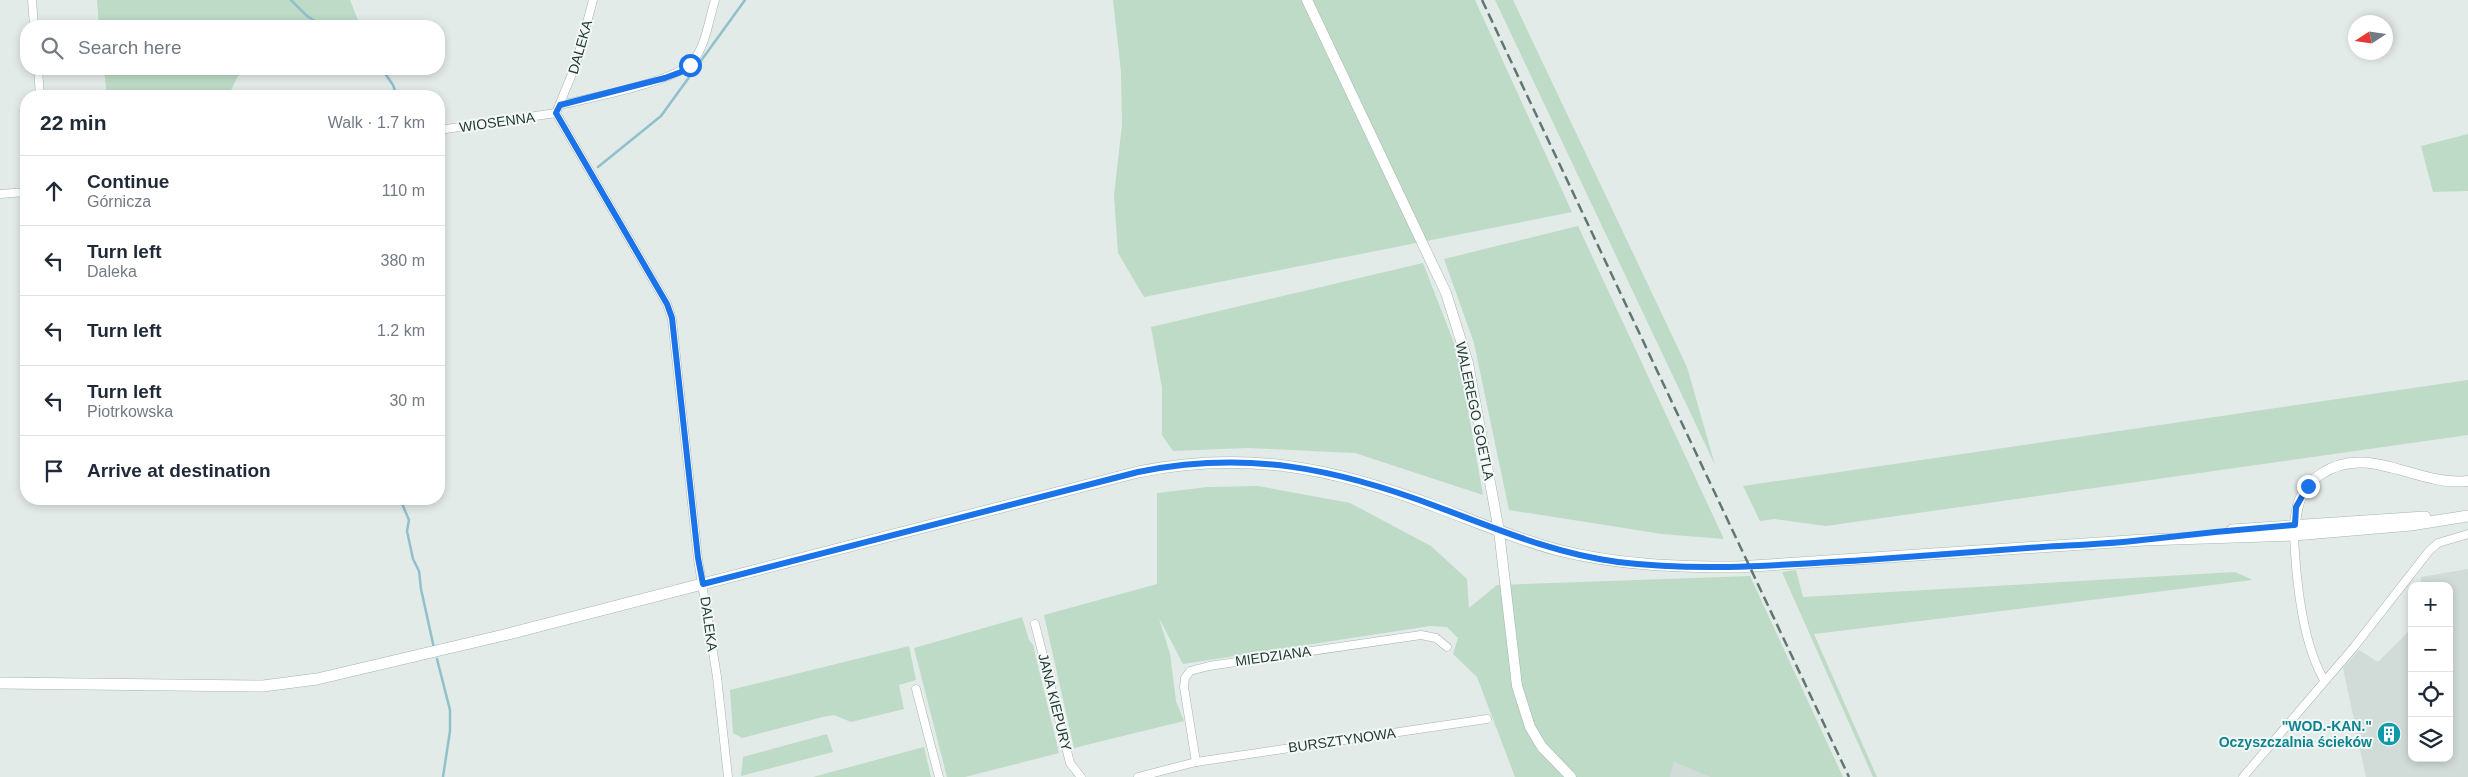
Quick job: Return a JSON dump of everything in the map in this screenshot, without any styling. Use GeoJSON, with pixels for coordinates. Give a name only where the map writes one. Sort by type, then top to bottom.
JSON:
{"type":"FeatureCollection","features":[{"type":"Feature","properties":{"kind":"main road"},"geometry":{"type":"LineString","coordinates":[[0,682],[263,686],[317,679],[504,635],[1138,472],[1163,467],[1218,462],[1260,462],[1318,470],[1344,476],[1435,506],[1500,531],[1557,549],[1594,558],[1678,567],[1738,568],[2144,540],[2216,531],[2294,530],[2466,516]]}},
{"type":"Feature","properties":{"kind":"street"},"geometry":{"type":"LineString","coordinates":[[32,0],[34,20]]}},
{"type":"Feature","properties":{"kind":"street","name":"DALEKA"},"geometry":{"type":"LineString","coordinates":[[593,0],[576,64],[556,113],[667,304],[672,318],[698,558],[717,677],[728,777]]}},
{"type":"Feature","properties":{"kind":"street"},"geometry":{"type":"LineString","coordinates":[[560,105],[665,78],[685,69],[700,50],[715,0]]}},
{"type":"Feature","properties":{"kind":"street","name":"WALEREGO GOETLA"},"geometry":{"type":"LineString","coordinates":[[1307,0],[1446,293],[1468,363],[1500,531],[1513,657],[1523,708],[1530,727],[1542,747],[1571,777]]}},
{"type":"Feature","properties":{"kind":"street"},"geometry":{"type":"LineString","coordinates":[[38,75],[40,90]]}},
{"type":"Feature","properties":{"kind":"street","name":"WIOSENNA"},"geometry":{"type":"LineString","coordinates":[[445,129],[556,113]]}},
{"type":"Feature","properties":{"kind":"street"},"geometry":{"type":"LineString","coordinates":[[0,194],[20,192]]}},
{"type":"Feature","properties":{"kind":"street"},"geometry":{"type":"LineString","coordinates":[[2324,680],[2313,662],[2307,640],[2294,530],[2296,507],[2302,492],[2314,479],[2341,463],[2372,462],[2438,479],[2468,481]]}},
{"type":"Feature","properties":{"kind":"street"},"geometry":{"type":"LineString","coordinates":[[2243,777],[2324,680],[2359,642],[2429,551],[2438,543],[2468,534]]}},
{"type":"Feature","properties":{"kind":"street","name":"JANA KIEPURY"},"geometry":{"type":"LineString","coordinates":[[1035,624],[1070,763],[1081,777]]}},
{"type":"Feature","properties":{"kind":"street","name":"MIEDZIANA"},"geometry":{"type":"LineString","coordinates":[[1196,762],[1184,687],[1185,678],[1190,671],[1209,666],[1421,635],[1436,638],[1447,647]]}},
{"type":"Feature","properties":{"kind":"street"},"geometry":{"type":"LineString","coordinates":[[916,689],[939,777]]}},
{"type":"Feature","properties":{"kind":"street","name":"BURSZTYNOWA"},"geometry":{"type":"LineString","coordinates":[[1196,762],[1487,719]]}},
{"type":"Feature","properties":{"kind":"street"},"geometry":{"type":"LineString","coordinates":[[1138,777],[1196,762]]}},
{"type":"Feature","properties":{"kind":"shaded area"},"geometry":{"type":"Polygon","coordinates":[[[2468,569],[2468,777],[2366,777],[2343,668],[2359,650],[2378,662],[2408,632],[2408,762],[2453,762],[2453,582],[2421,582],[2421,577],[2468,569]]]}},
{"type":"Feature","properties":{"kind":"shaded area"},"geometry":{"type":"Polygon","coordinates":[[[1674,762],[1710,777],[1670,777],[1674,762]]]}},
{"type":"Feature","properties":{"kind":"green space"},"geometry":{"type":"Polygon","coordinates":[[[97,0],[350,0],[358,20],[99,20],[97,0]]]}},
{"type":"Feature","properties":{"kind":"green space"},"geometry":{"type":"Polygon","coordinates":[[[1113,0],[1475,0],[1572,212],[1144,297],[1118,253],[1114,195],[1122,125],[1121,72],[1113,0]]]}},
{"type":"Feature","properties":{"kind":"green space"},"geometry":{"type":"Polygon","coordinates":[[[1495,0],[1513,0],[1687,367],[1715,465],[1495,0]]]}},
{"type":"Feature","properties":{"kind":"green space"},"geometry":{"type":"Polygon","coordinates":[[[105,75],[239,75],[231,90],[106,90],[105,75]]]}},
{"type":"Feature","properties":{"kind":"green space"},"geometry":{"type":"Polygon","coordinates":[[[2468,134],[2468,191],[2433,192],[2421,146],[2468,134]]]}},
{"type":"Feature","properties":{"kind":"green space"},"geometry":{"type":"Polygon","coordinates":[[[1578,226],[1724,539],[1662,534],[1509,510],[1474,343],[1444,259],[1578,226]]]}},
{"type":"Feature","properties":{"kind":"green space"},"geometry":{"type":"Polygon","coordinates":[[[1423,263],[1458,353],[1483,495],[1355,453],[1248,448],[1173,451],[1162,435],[1162,388],[1151,327],[1423,263]]]}},
{"type":"Feature","properties":{"kind":"green space"},"geometry":{"type":"Polygon","coordinates":[[[2468,380],[2468,435],[1826,526],[1774,519],[1760,521],[1743,486],[2468,380]]]}},
{"type":"Feature","properties":{"kind":"green space"},"geometry":{"type":"Polygon","coordinates":[[[1258,486],[1350,503],[1431,546],[1467,579],[1469,608],[1497,585],[1750,576],[1843,777],[1710,777],[1674,762],[1670,777],[1515,777],[1477,677],[1453,654],[1458,638],[1447,627],[1430,626],[1183,664],[1159,618],[1170,654],[1176,701],[1184,721],[1074,748],[1044,615],[1157,584],[1157,493],[1208,487],[1258,486]]]}},
{"type":"Feature","properties":{"kind":"green space"},"geometry":{"type":"Polygon","coordinates":[[[1796,570],[1803,597],[2235,572],[2253,580],[1814,634],[1877,777],[1873,777],[1782,572],[1796,570]]]}},
{"type":"Feature","properties":{"kind":"green space"},"geometry":{"type":"Polygon","coordinates":[[[1022,617],[1029,640],[1033,645],[1059,753],[965,777],[947,777],[914,648],[1022,617]]]}},
{"type":"Feature","properties":{"kind":"green space"},"geometry":{"type":"Polygon","coordinates":[[[909,646],[916,680],[899,685],[904,709],[851,722],[834,715],[742,738],[733,733],[730,690],[909,646]]]}},
{"type":"Feature","properties":{"kind":"green space"},"geometry":{"type":"Polygon","coordinates":[[[827,734],[833,752],[741,776],[743,757],[827,734]]]}},
{"type":"Feature","properties":{"kind":"green space"},"geometry":{"type":"Polygon","coordinates":[[[924,747],[931,777],[813,777],[924,747]]]}},
{"type":"Feature","properties":{"kind":"waterway"},"geometry":{"type":"LineString","coordinates":[[291,0],[313,20]]}},
{"type":"Feature","properties":{"kind":"waterway"},"geometry":{"type":"LineString","coordinates":[[598,167],[661,116],[745,0]]}},
{"type":"Feature","properties":{"kind":"waterway"},"geometry":{"type":"LineString","coordinates":[[386,75],[395,90]]}},
{"type":"Feature","properties":{"kind":"waterway"},"geometry":{"type":"LineString","coordinates":[[403,505],[409,520],[407,531],[413,559],[419,571],[434,648]]}},
{"type":"Feature","properties":{"kind":"waterway"},"geometry":{"type":"LineString","coordinates":[[437,659],[450,710],[450,731],[443,777]]}},
{"type":"Feature","properties":{"kind":"railway"},"geometry":{"type":"LineString","coordinates":[[1482,0],[1849,777]]}},
{"type":"Feature","properties":{"kind":"place","name":"\"WOD.-KAN.\" Oczyszczalnia ścieków"},"geometry":{"type":"Point","coordinates":[2389,734]}},
{"type":"Feature","properties":{"kind":"route"},"geometry":{"type":"LineString","coordinates":[[690,65],[673,76],[560,105],[556,113],[667,304],[672,318],[698,558],[703,584],[1138,472],[1163,467],[1218,462],[1260,462],[1318,470],[1370,484],[1500,531],[1557,549],[1618,562],[1678,567],[1738,568],[2144,540],[2162,536],[2295,525],[2296,507],[2302,492],[2308,486]]}}]}
